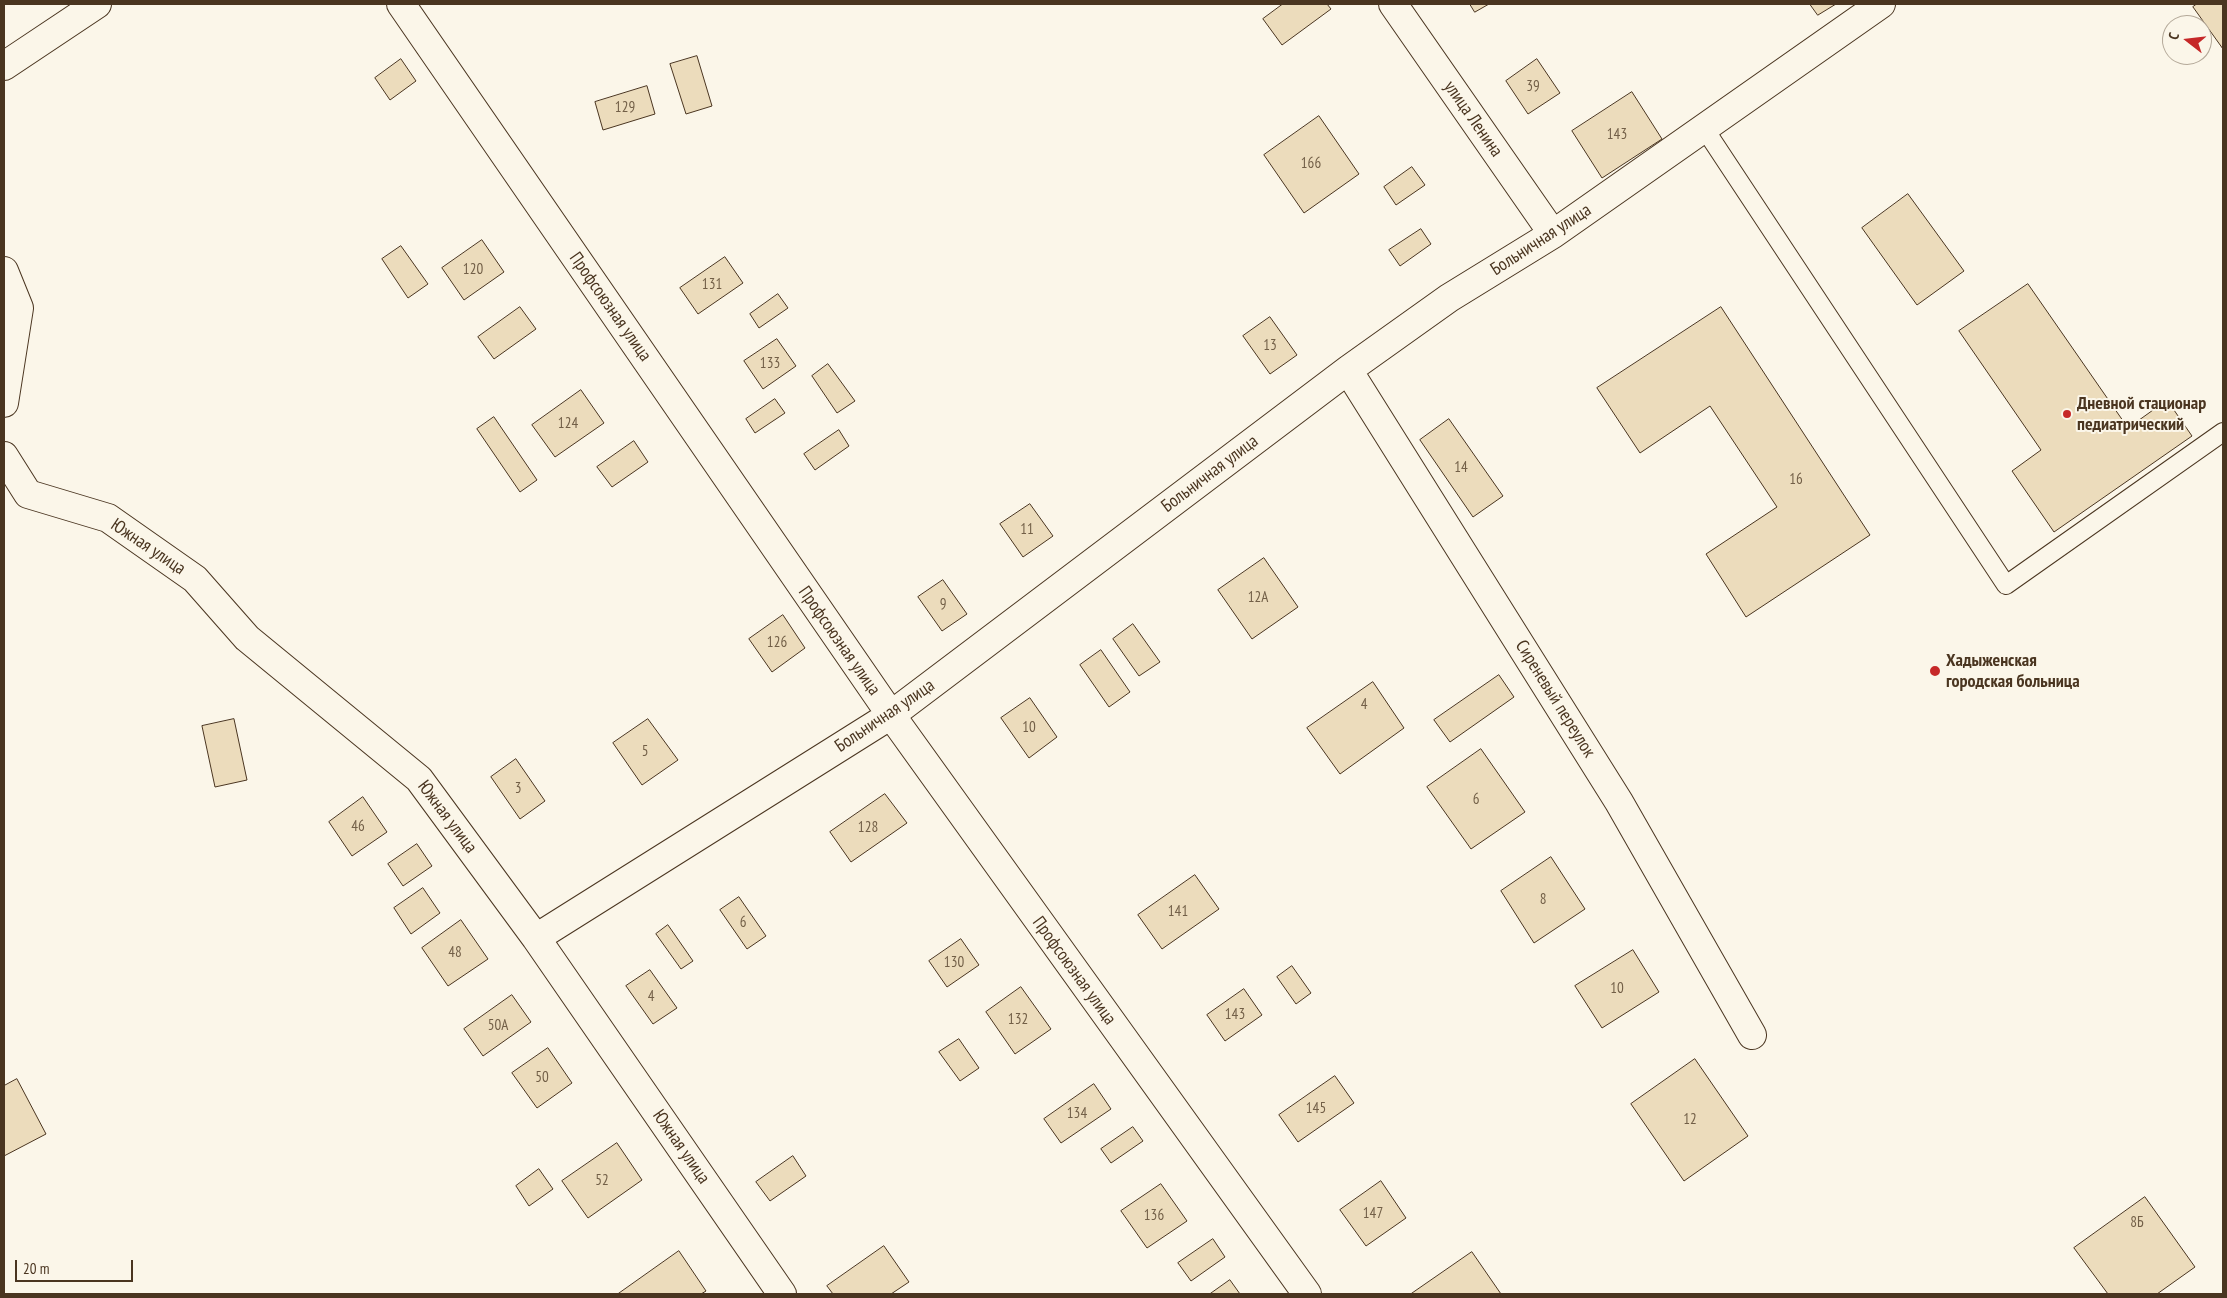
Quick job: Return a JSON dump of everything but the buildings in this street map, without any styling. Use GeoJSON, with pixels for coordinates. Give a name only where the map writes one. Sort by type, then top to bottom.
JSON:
{"type":"FeatureCollection","features":[{"type":"Feature","properties":{"kind":"street"},"geometry":{"type":"LineString","coordinates":[[4,66],[97,4]]}},
{"type":"Feature","properties":{"kind":"street","name":"Профсоюзная улица"},"geometry":{"type":"LineString","coordinates":[[401,4],[891,715],[1307,1294]]}},
{"type":"Feature","properties":{"kind":"street","name":"улица Ленина"},"geometry":{"type":"LineString","coordinates":[[1393,4],[1553,234]]}},
{"type":"Feature","properties":{"kind":"street","name":"Больничная улица"},"geometry":{"type":"LineString","coordinates":[[536,938],[891,715],[1348,370],[1449,298],[1553,234],[1882,4]]}},
{"type":"Feature","properties":{"kind":"street"},"geometry":{"type":"LineString","coordinates":[[4,271],[19,308],[4,403]]}},
{"type":"Feature","properties":{"kind":"street","name":"Сиреневый переулок"},"geometry":{"type":"LineString","coordinates":[[1348,370],[1619,802],[1752,1035]]}},
{"type":"Feature","properties":{"kind":"street","name":"Южная улица"},"geometry":{"type":"LineString","coordinates":[[4,456],[28,494],[108,518],[196,579],[247,638],[419,779],[536,938],[782,1294]]}},
{"type":"Feature","properties":{"kind":"lane"},"geometry":{"type":"LineString","coordinates":[[1704,128],[2006,585],[2223,432]]}},
{"type":"Feature","properties":{"kind":"place","name":"Дневной стационар педиатрический"},"geometry":{"type":"Point","coordinates":[2067,414]}},
{"type":"Feature","properties":{"kind":"place","name":"Хадыженская городская больница"},"geometry":{"type":"Point","coordinates":[1935,671]}}]}
